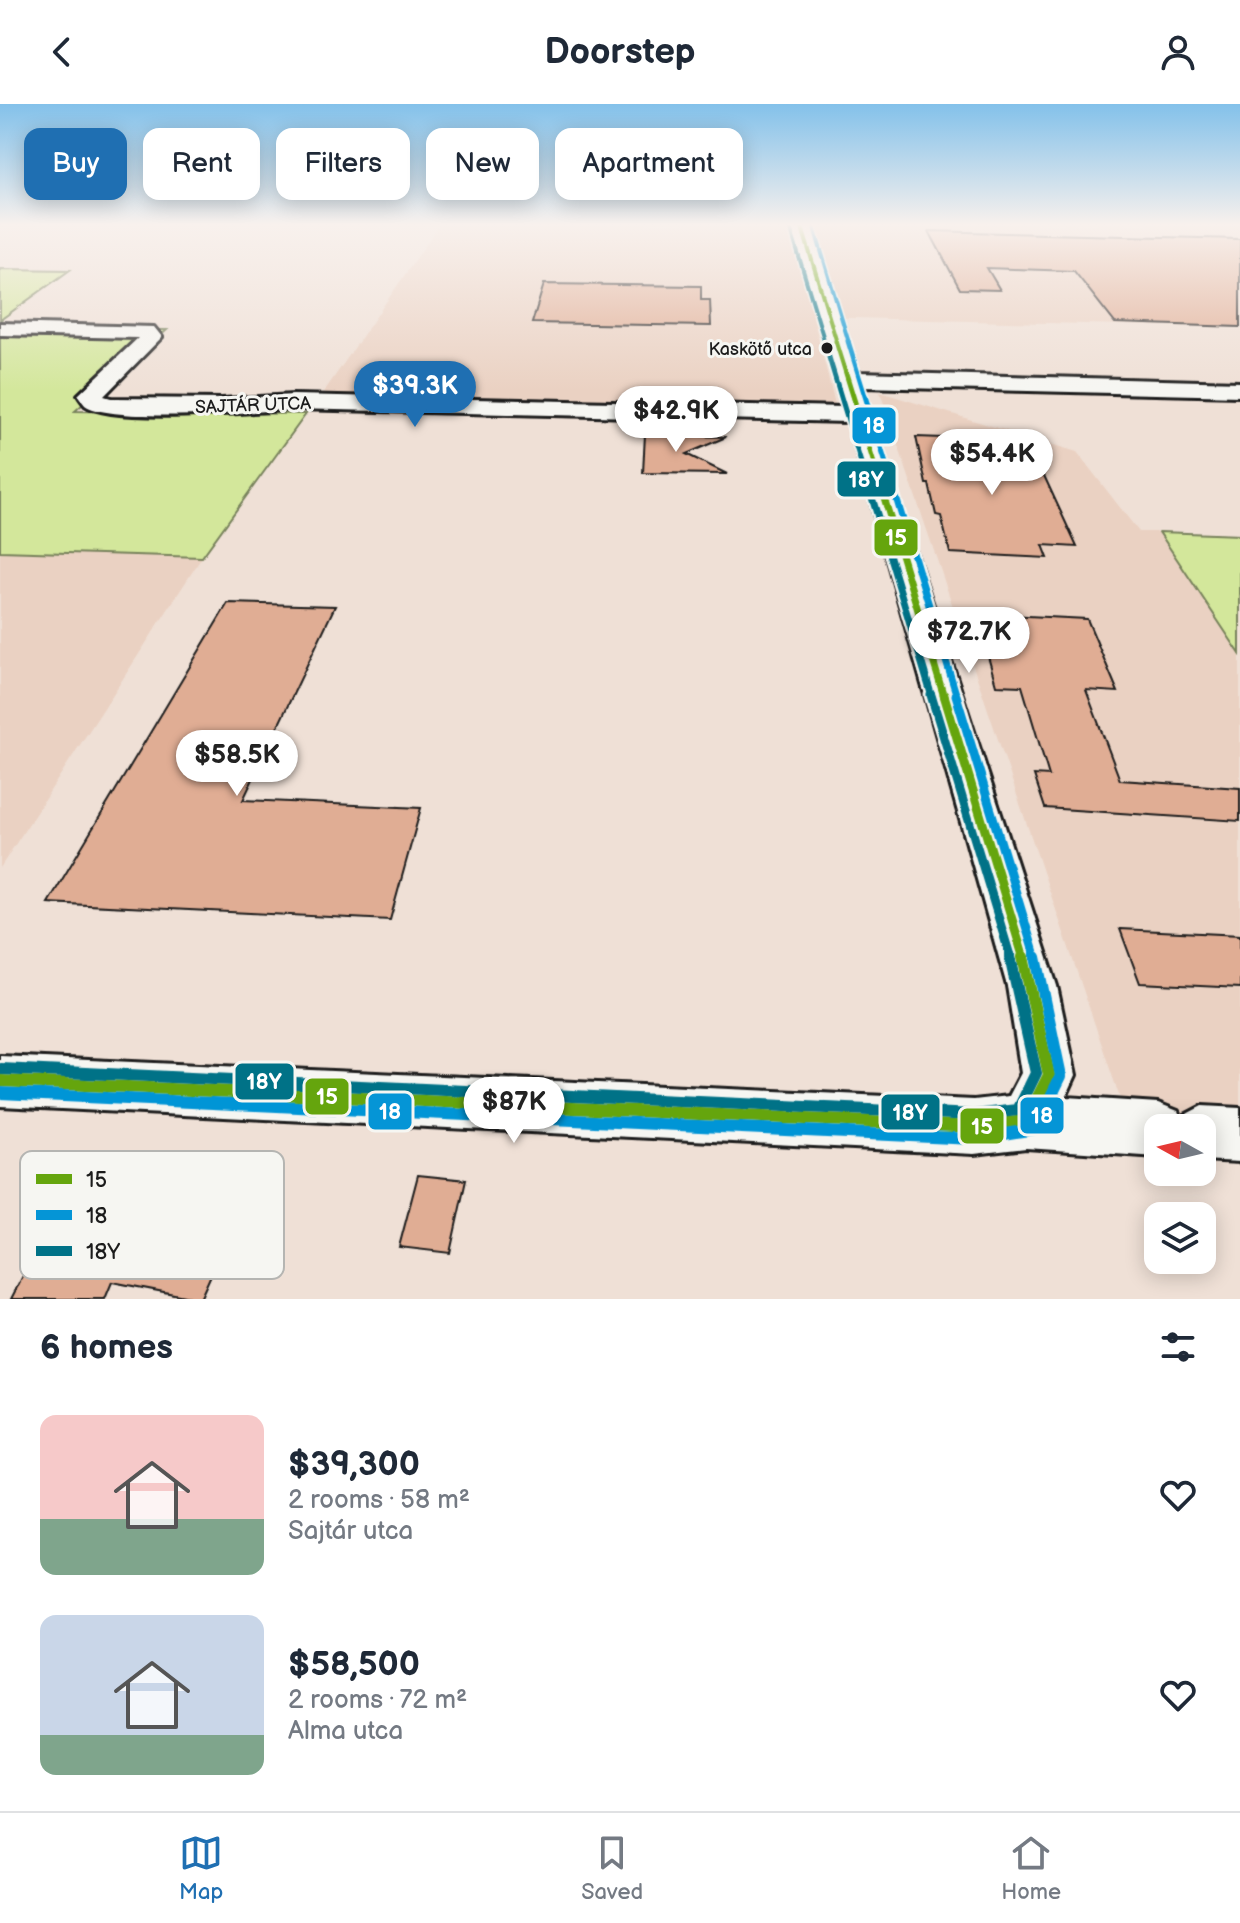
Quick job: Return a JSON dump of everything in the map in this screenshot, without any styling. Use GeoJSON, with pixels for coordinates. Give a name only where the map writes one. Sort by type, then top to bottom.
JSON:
{"type":"FeatureCollection","features":[{"type":"Feature","properties":{"kind":"street"},"geometry":{"type":"LineString","coordinates":[[818,280],[1032,986],[1049,1075],[1026,1121]]}},
{"type":"Feature","properties":{"kind":"street","name":"SAJTÁR UTCA"},"geometry":{"type":"LineString","coordinates":[[0,329],[136,330],[151,337],[95,389],[90,395],[95,401],[193,408],[293,402],[858,415]]}},
{"type":"Feature","properties":{"kind":"street"},"geometry":{"type":"LineString","coordinates":[[847,379],[1240,389]]}},
{"type":"Feature","properties":{"kind":"street"},"geometry":{"type":"LineString","coordinates":[[0,1081],[958,1126],[1026,1121],[1144,1129]]}},
{"type":"Feature","properties":{"kind":"street"},"geometry":{"type":"LineString","coordinates":[[1216,1134],[1240,1135]]}},
{"type":"Feature","properties":{"kind":"shaded area"},"geometry":{"type":"Polygon","coordinates":[[[401,280],[1240,280],[1240,328],[813,317],[837,412],[321,396],[401,280]]]}},
{"type":"Feature","properties":{"kind":"shaded area"},"geometry":{"type":"Polygon","coordinates":[[[880,392],[1077,452],[1139,532],[1159,532],[1240,654],[1240,1126],[1216,1125],[1216,1114],[1144,1114],[1144,1120],[1127,1119],[880,392]]]}},
{"type":"Feature","properties":{"kind":"shaded area"},"geometry":{"type":"Polygon","coordinates":[[[0,551],[202,557],[0,868],[0,551]]]}},
{"type":"Feature","properties":{"kind":"green space"},"geometry":{"type":"Polygon","coordinates":[[[0,280],[56,280],[0,320],[0,280]]]}},
{"type":"Feature","properties":{"kind":"green space"},"geometry":{"type":"Polygon","coordinates":[[[0,329],[167,330],[75,411],[306,414],[202,557],[0,551],[0,329]]]}},
{"type":"Feature","properties":{"kind":"green space"},"geometry":{"type":"Polygon","coordinates":[[[1159,532],[1240,535],[1240,654],[1159,532]]]}},
{"type":"Feature","properties":{"kind":"building"},"geometry":{"type":"Polygon","coordinates":[[[955,280],[994,280],[1000,290],[960,289],[955,280]]]}},
{"type":"Feature","properties":{"kind":"building"},"geometry":{"type":"Polygon","coordinates":[[[1081,280],[1240,280],[1240,327],[1115,323],[1081,280]]]}},
{"type":"Feature","properties":{"kind":"building"},"geometry":{"type":"Polygon","coordinates":[[[544,284],[701,286],[701,300],[710,300],[711,326],[532,323],[544,284]]]}},
{"type":"Feature","properties":{"kind":"building"},"geometry":{"type":"Polygon","coordinates":[[[645,434],[726,437],[686,454],[727,474],[643,473],[645,434]]]}},
{"type":"Feature","properties":{"kind":"building"},"geometry":{"type":"Polygon","coordinates":[[[916,437],[1028,441],[1077,547],[1043,545],[1048,558],[950,553],[941,516],[936,515],[929,484],[926,484],[916,437]]]}},
{"type":"Feature","properties":{"kind":"building"},"geometry":{"type":"Polygon","coordinates":[[[228,603],[335,606],[243,800],[421,808],[390,920],[48,903],[228,603]]]}},
{"type":"Feature","properties":{"kind":"building"},"geometry":{"type":"Polygon","coordinates":[[[989,614],[1087,619],[1118,692],[1086,690],[1120,780],[1240,788],[1240,821],[1045,808],[1034,775],[1049,776],[1022,686],[996,685],[986,649],[999,650],[989,614]]]}},
{"type":"Feature","properties":{"kind":"building"},"geometry":{"type":"Polygon","coordinates":[[[1120,929],[1240,935],[1240,988],[1140,983],[1120,929]]]}},
{"type":"Feature","properties":{"kind":"building"},"geometry":{"type":"Polygon","coordinates":[[[418,1175],[466,1180],[450,1253],[399,1247],[418,1175]]]}},
{"type":"Feature","properties":{"kind":"building"},"geometry":{"type":"Polygon","coordinates":[[[21,1279],[209,1279],[200,1299],[112,1282],[105,1299],[11,1299],[21,1279]]]}},
{"type":"Feature","properties":{"kind":"transit line","name":"18Y"},"geometry":{"type":"LineString","coordinates":[[1,1069],[974,1115],[1018,1110],[1036,1073],[1020,989],[806,280]]}},
{"type":"Feature","properties":{"kind":"transit line","name":"15"},"geometry":{"type":"LineString","coordinates":[[0,1081],[974,1127],[1026,1121],[1049,1075],[1032,986],[818,280]]}},
{"type":"Feature","properties":{"kind":"transit line","name":"18"},"geometry":{"type":"LineString","coordinates":[[0,1093],[973,1139],[1035,1129],[1061,1076],[1044,984],[830,280]]}},
{"type":"Feature","properties":{"kind":"place","name":"Kaskötő utca"},"geometry":{"type":"Point","coordinates":[827,348]}}]}
